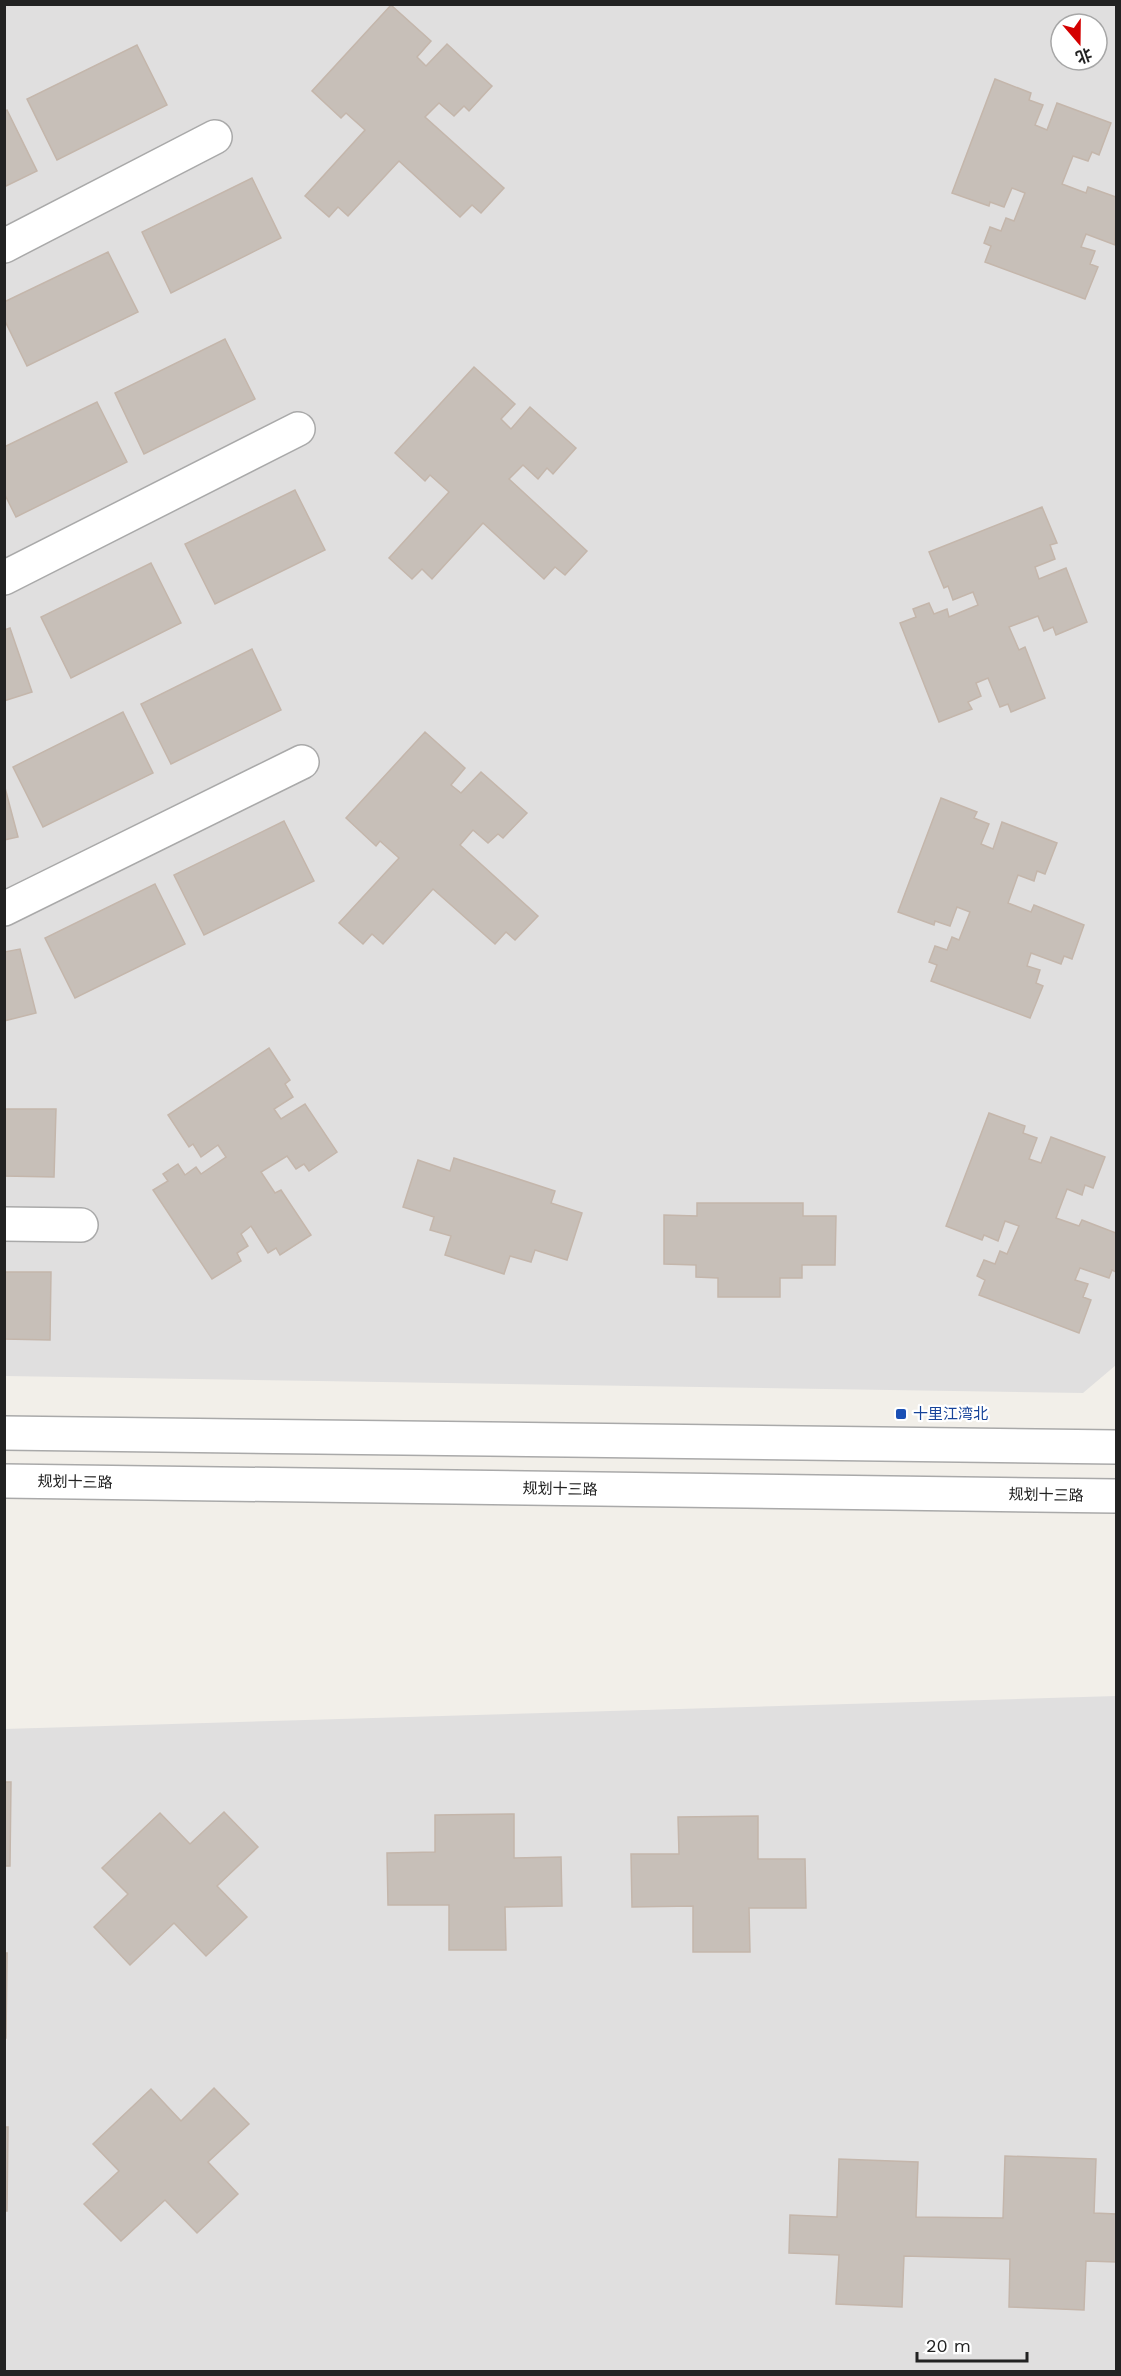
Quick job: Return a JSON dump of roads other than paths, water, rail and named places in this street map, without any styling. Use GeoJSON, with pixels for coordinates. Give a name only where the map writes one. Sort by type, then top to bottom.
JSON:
{"type":"FeatureCollection","features":[{"type":"Feature","properties":{"kind":"street"},"geometry":{"type":"LineString","coordinates":[[4,246],[214,137]]}},
{"type":"Feature","properties":{"kind":"street"},"geometry":{"type":"LineString","coordinates":[[4,579],[298,429]]}},
{"type":"Feature","properties":{"kind":"street"},"geometry":{"type":"LineString","coordinates":[[4,909],[302,762]]}},
{"type":"Feature","properties":{"kind":"street"},"geometry":{"type":"LineString","coordinates":[[4,1224],[81,1225]]}},
{"type":"Feature","properties":{"kind":"street"},"geometry":{"type":"LineString","coordinates":[[4,1433],[1116,1447]]}},
{"type":"Feature","properties":{"kind":"street","name":"规划十三路"},"geometry":{"type":"LineString","coordinates":[[4,1481],[1116,1496]]}},
{"type":"Feature","properties":{"kind":"place","name":"十里江湾北"},"geometry":{"type":"Point","coordinates":[901,1414]}}]}
